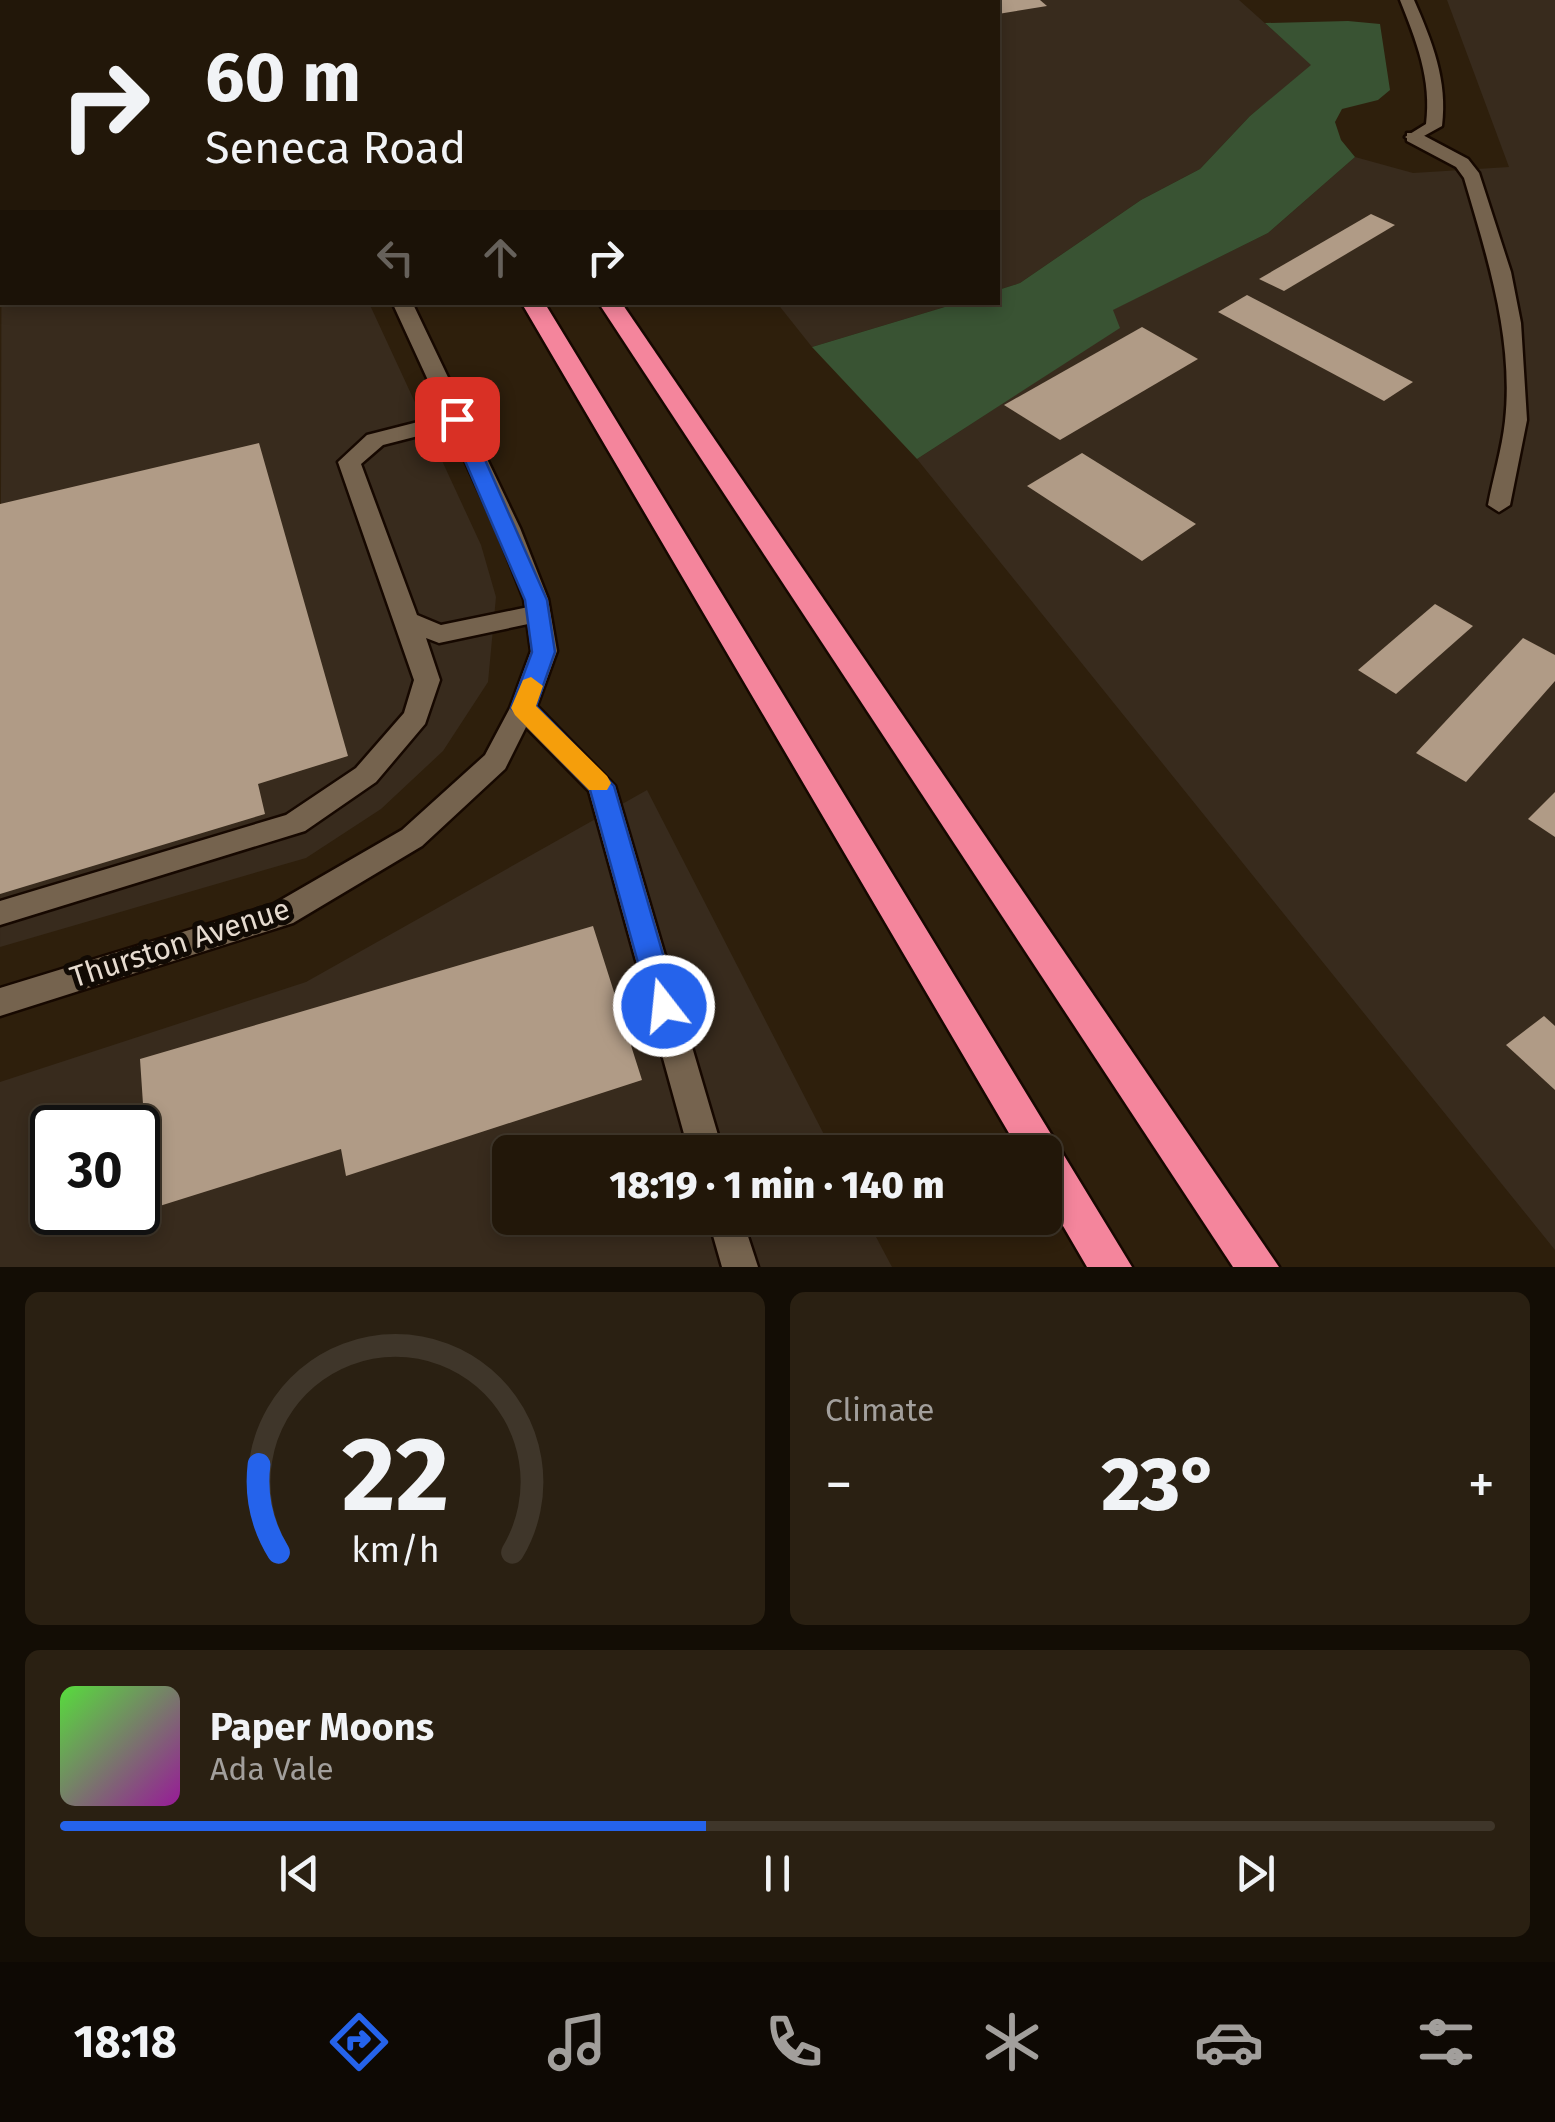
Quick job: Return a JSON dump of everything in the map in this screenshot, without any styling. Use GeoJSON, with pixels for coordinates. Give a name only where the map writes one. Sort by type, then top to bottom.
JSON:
{"type":"FeatureCollection","features":[{"type":"Feature","properties":{"kind":"highway"},"geometry":{"type":"LineString","coordinates":[[534,305],[1032,1135]]}},
{"type":"Feature","properties":{"kind":"highway"},"geometry":{"type":"LineString","coordinates":[[610,305],[1258,1267]]}},
{"type":"Feature","properties":{"kind":"highway"},"geometry":{"type":"LineString","coordinates":[[1062,1185],[1111,1267]]}},
{"type":"Feature","properties":{"kind":"street"},"geometry":{"type":"LineString","coordinates":[[1407,0],[1432,71],[1438,109],[1434,126],[1413,136],[1462,163],[1473,177],[1502,272],[1511,324],[1516,420],[1500,505]]}},
{"type":"Feature","properties":{"kind":"street","name":"Thurston Avenue"},"geometry":{"type":"LineString","coordinates":[[0,1002],[282,914],[412,838],[495,762],[523,708],[544,652],[538,614],[508,528],[403,305]]}},
{"type":"Feature","properties":{"kind":"street"},"geometry":{"type":"LineString","coordinates":[[0,913],[295,823],[366,775],[416,716],[427,680],[349,462],[375,440],[457,419]]}},
{"type":"Feature","properties":{"kind":"street"},"geometry":{"type":"LineString","coordinates":[[407,620],[440,634],[538,614]]}},
{"type":"Feature","properties":{"kind":"street"},"geometry":{"type":"LineString","coordinates":[[523,708],[601,786],[701,1135]]}},
{"type":"Feature","properties":{"kind":"street"},"geometry":{"type":"LineString","coordinates":[[730,1235],[740,1267]]}},
{"type":"Feature","properties":{"kind":"shaded area"},"geometry":{"type":"Polygon","coordinates":[[[1000,0],[1239,0],[1312,65],[1250,116],[1200,169],[1141,200],[1020,283],[1000,289],[1000,0]]]}},
{"type":"Feature","properties":{"kind":"shaded area"},"geometry":{"type":"Polygon","coordinates":[[[1447,0],[1555,0],[1555,1250],[917,459],[1119,328],[1112,310],[1268,233],[1355,157],[1413,173],[1509,167],[1447,0]]]}},
{"type":"Feature","properties":{"kind":"shaded area"},"geometry":{"type":"Polygon","coordinates":[[[1,305],[370,305],[481,545],[496,597],[488,682],[443,751],[381,809],[306,858],[0,947],[1,305]]]}},
{"type":"Feature","properties":{"kind":"shaded area"},"geometry":{"type":"Polygon","coordinates":[[[779,305],[951,305],[812,347],[779,305]]]}},
{"type":"Feature","properties":{"kind":"shaded area"},"geometry":{"type":"Polygon","coordinates":[[[647,790],[824,1135],[492,1135],[492,1235],[875,1235],[892,1267],[0,1267],[0,1082],[306,982],[647,790]]]}},
{"type":"Feature","properties":{"kind":"green space"},"geometry":{"type":"Polygon","coordinates":[[[1265,23],[1380,24],[1390,90],[1378,100],[1342,109],[1335,122],[1341,140],[1355,157],[1268,233],[1113,310],[1120,328],[917,459],[812,347],[951,305],[1000,305],[1000,289],[1020,283],[1141,200],[1200,169],[1250,116],[1311,65],[1265,23]]]}},
{"type":"Feature","properties":{"kind":"building"},"geometry":{"type":"Polygon","coordinates":[[[1000,0],[1040,0],[1047,6],[1000,14],[1000,0]]]}},
{"type":"Feature","properties":{"kind":"building"},"geometry":{"type":"Polygon","coordinates":[[[1371,214],[1395,225],[1284,291],[1259,279],[1371,214]]]}},
{"type":"Feature","properties":{"kind":"building"},"geometry":{"type":"Polygon","coordinates":[[[1247,295],[1413,382],[1384,401],[1218,312],[1247,295]]]}},
{"type":"Feature","properties":{"kind":"building"},"geometry":{"type":"Polygon","coordinates":[[[1142,327],[1198,359],[1060,440],[1004,405],[1142,327]]]}},
{"type":"Feature","properties":{"kind":"building"},"geometry":{"type":"Polygon","coordinates":[[[259,443],[348,756],[258,784],[265,814],[0,894],[0,504],[259,443]]]}},
{"type":"Feature","properties":{"kind":"building"},"geometry":{"type":"Polygon","coordinates":[[[1082,453],[1196,524],[1142,561],[1027,486],[1082,453]]]}},
{"type":"Feature","properties":{"kind":"building"},"geometry":{"type":"Polygon","coordinates":[[[1435,604],[1473,626],[1396,694],[1358,670],[1435,604]]]}},
{"type":"Feature","properties":{"kind":"building"},"geometry":{"type":"Polygon","coordinates":[[[1523,638],[1555,655],[1555,681],[1466,782],[1416,753],[1523,638]]]}},
{"type":"Feature","properties":{"kind":"building"},"geometry":{"type":"Polygon","coordinates":[[[1555,792],[1555,837],[1528,819],[1555,792]]]}},
{"type":"Feature","properties":{"kind":"building"},"geometry":{"type":"Polygon","coordinates":[[[593,926],[642,1080],[346,1176],[341,1149],[160,1206],[160,1105],[143,1105],[140,1059],[593,926]]]}},
{"type":"Feature","properties":{"kind":"building"},"geometry":{"type":"Polygon","coordinates":[[[1544,1016],[1555,1026],[1555,1090],[1506,1045],[1544,1016]]]}},
{"type":"Feature","properties":{"kind":"slow traffic"},"geometry":{"type":"LineString","coordinates":[[531,686],[523,708],[598,783]]}},
{"type":"Feature","properties":{"kind":"route"},"geometry":{"type":"LineString","coordinates":[[457,419],[508,528],[536,600],[544,652],[523,708],[601,786],[664,1006]]}}]}
